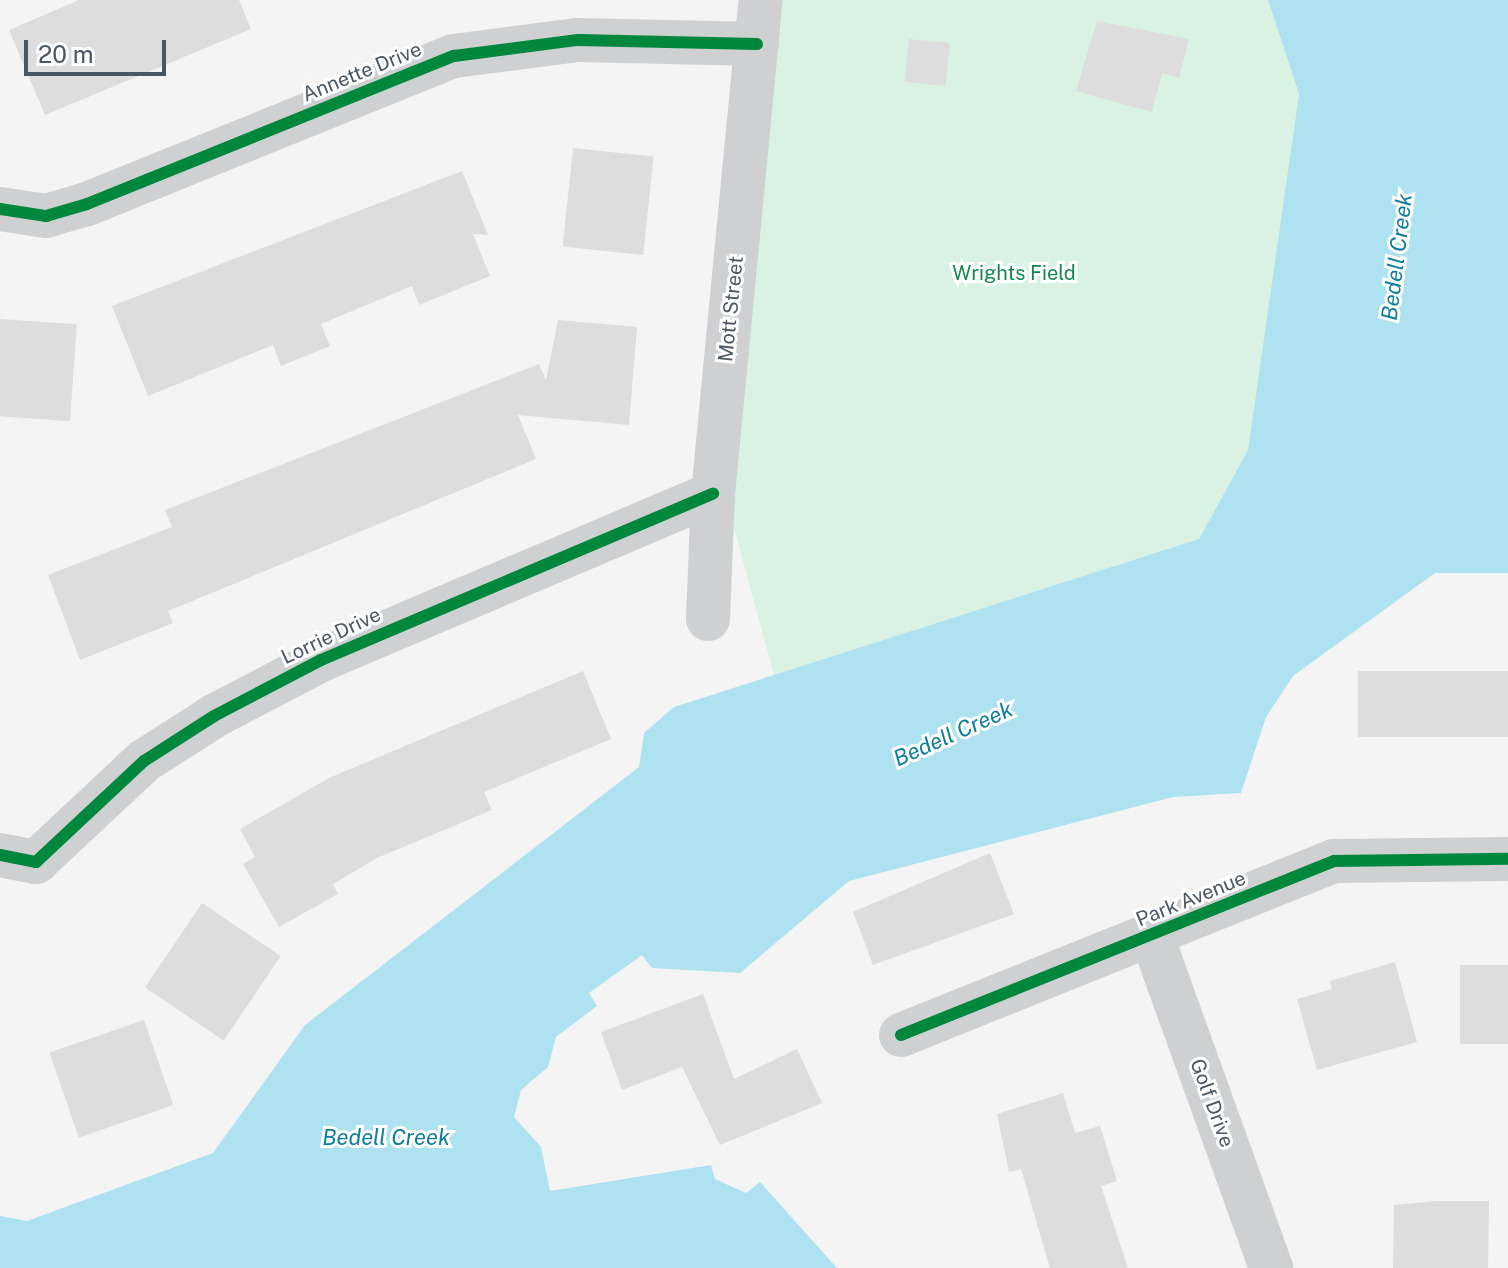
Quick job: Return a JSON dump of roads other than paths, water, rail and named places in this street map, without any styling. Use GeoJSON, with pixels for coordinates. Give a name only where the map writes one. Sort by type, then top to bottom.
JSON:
{"type":"FeatureCollection","features":[{"type":"Feature","properties":{"kind":"street","name":"Mott Street"},"geometry":{"type":"LineString","coordinates":[[708,619],[713,494],[761,0]]}},
{"type":"Feature","properties":{"kind":"street","name":"Annette Drive"},"geometry":{"type":"LineString","coordinates":[[0,209],[46,216],[87,204],[454,56],[578,40],[757,44]]}},
{"type":"Feature","properties":{"kind":"street","name":"Lorrie Drive"},"geometry":{"type":"LineString","coordinates":[[0,855],[36,862],[144,761],[214,716],[321,660],[713,494]]}},
{"type":"Feature","properties":{"kind":"street","name":"Park Avenue"},"geometry":{"type":"LineString","coordinates":[[901,1035],[1152,937],[1334,861],[1508,859]]}},
{"type":"Feature","properties":{"kind":"street","name":"Golf Drive"},"geometry":{"type":"LineString","coordinates":[[1152,937],[1271,1268]]}},
{"type":"Feature","properties":{"kind":"water","name":"Bedell Creek"},"geometry":{"type":"Polygon","coordinates":[[[1268,0],[1508,0],[1508,573],[1435,573],[1293,676],[1266,717],[1241,793],[1173,797],[849,881],[740,973],[652,968],[642,955],[589,993],[597,1006],[556,1037],[548,1067],[521,1090],[514,1117],[541,1147],[550,1191],[711,1165],[715,1179],[746,1193],[760,1182],[837,1268],[0,1268],[0,1216],[27,1221],[213,1153],[305,1025],[639,767],[644,733],[674,707],[1199,539],[1248,450],[1299,94],[1268,0]]]}},
{"type":"Feature","properties":{"kind":"park label","name":"Wrights Field"},"geometry":{"type":"Point","coordinates":[1014,273]}}]}
